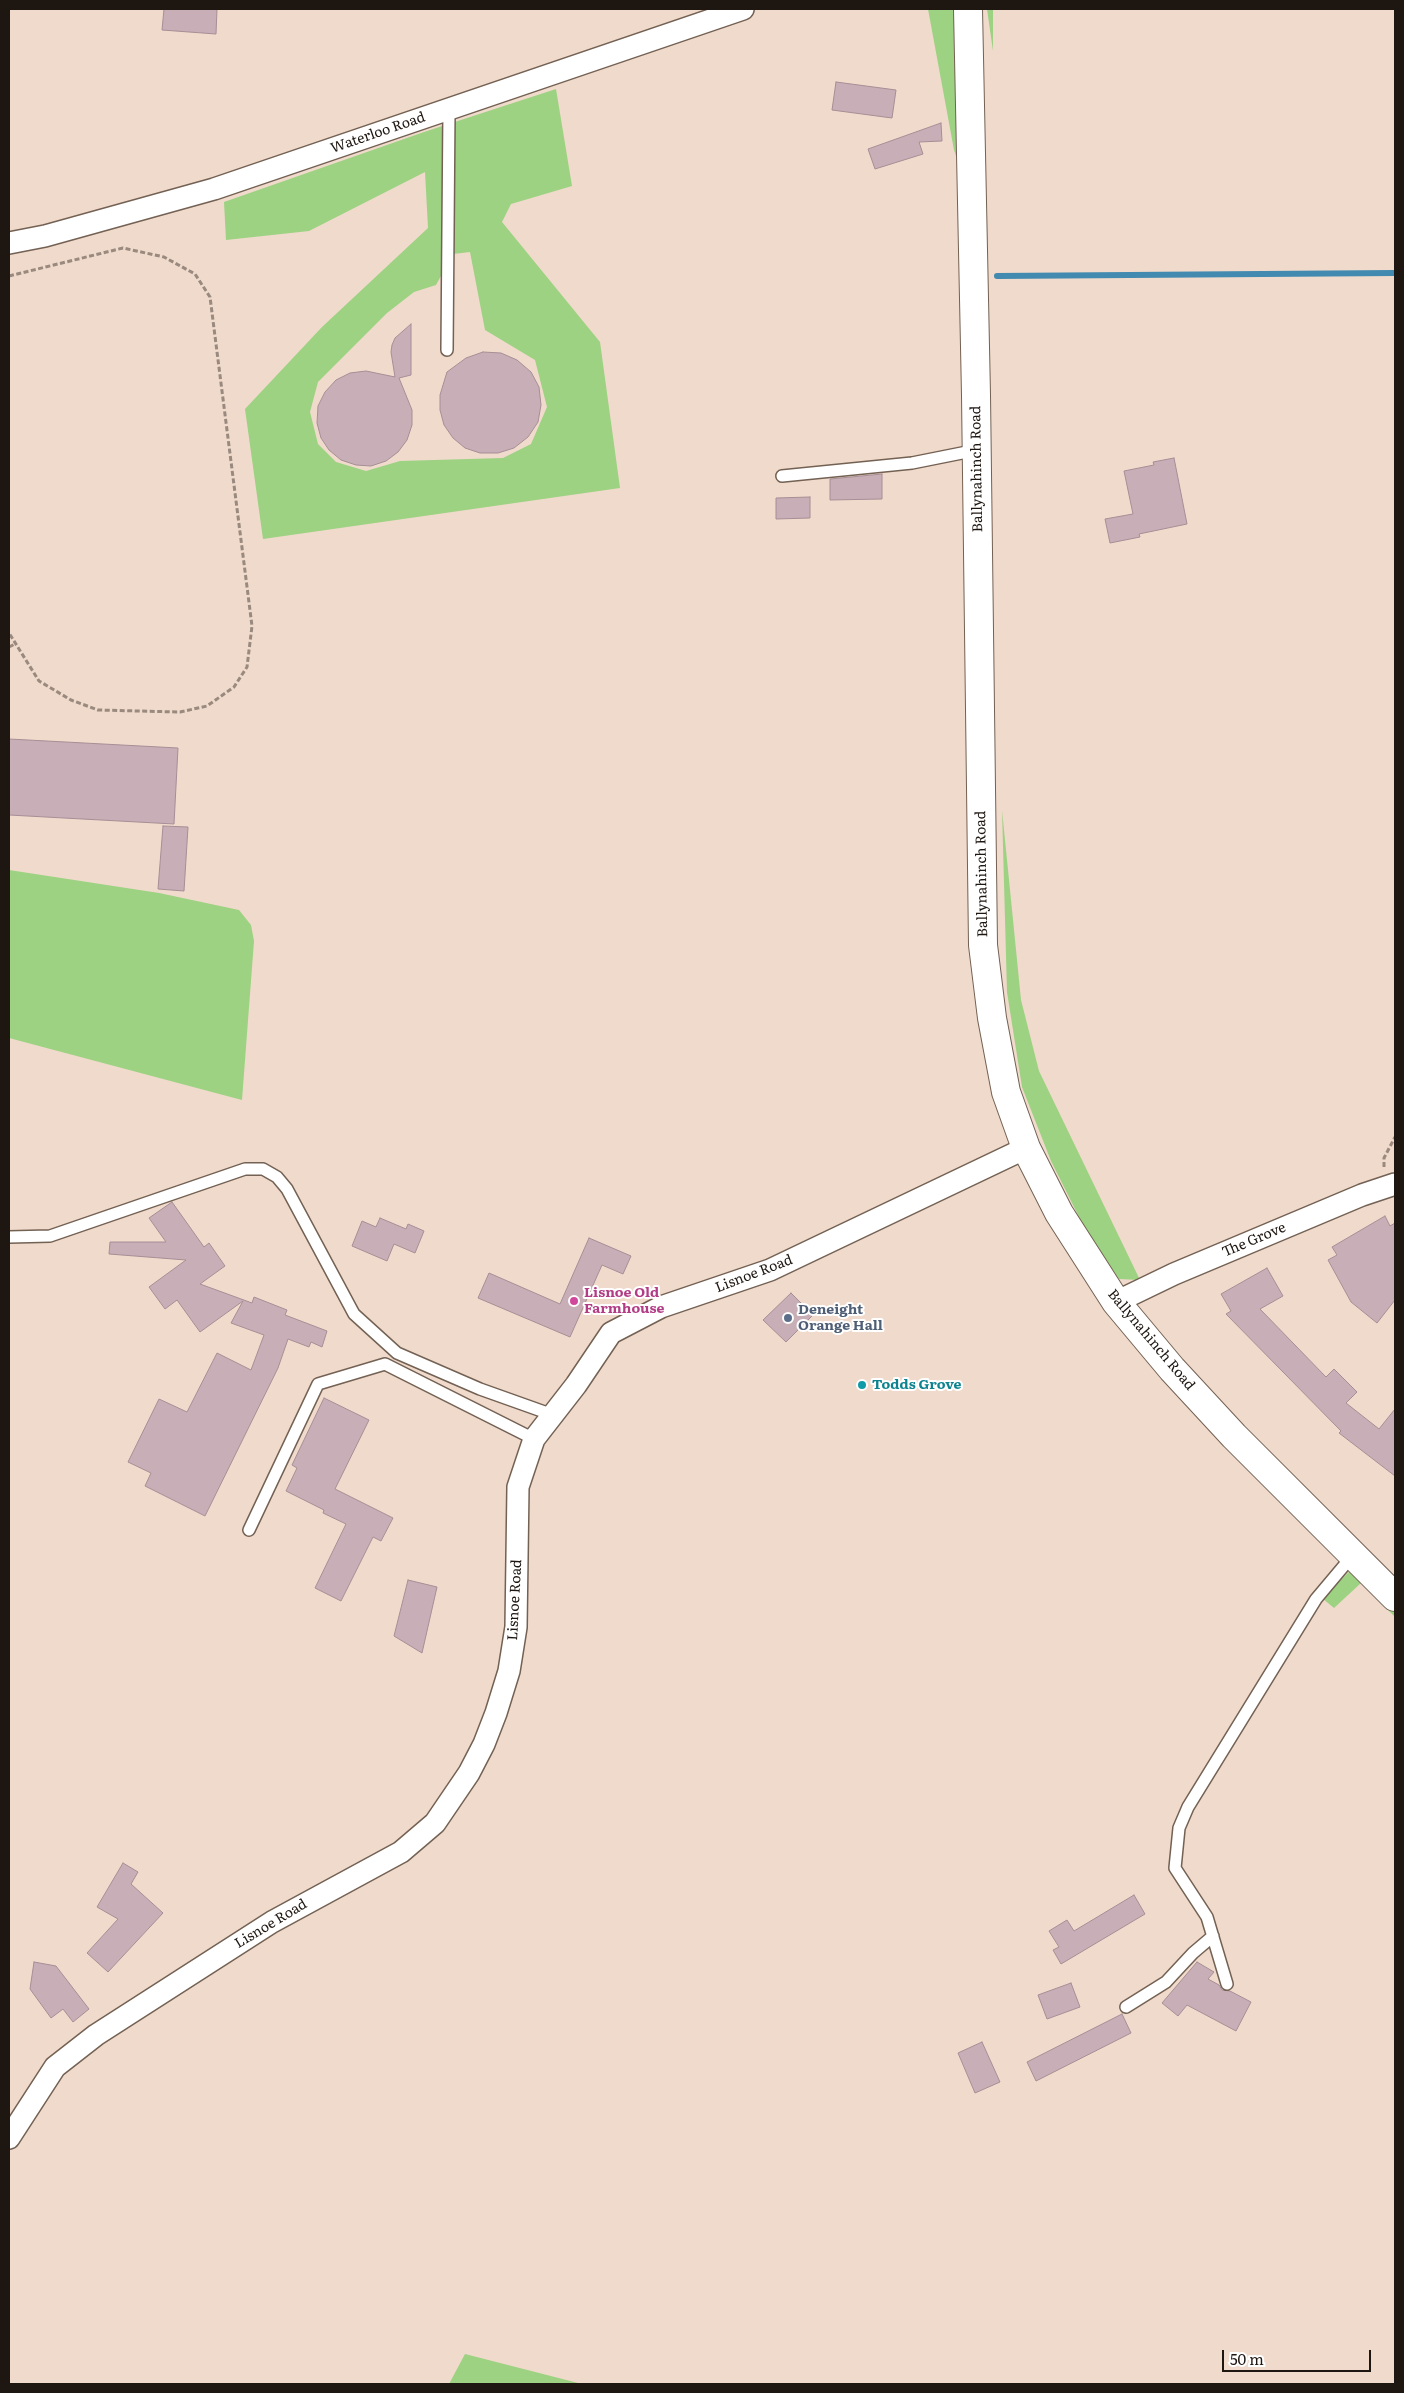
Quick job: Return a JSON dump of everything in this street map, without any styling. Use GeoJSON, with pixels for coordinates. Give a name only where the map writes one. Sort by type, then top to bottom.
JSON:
{"type":"FeatureCollection","features":[{"type":"Feature","properties":{"kind":"street","name":"Waterloo Road"},"geometry":{"type":"LineString","coordinates":[[9,243],[45,236],[214,189],[743,9]]}},
{"type":"Feature","properties":{"kind":"street","name":"Ballynahinch Road"},"geometry":{"type":"LineString","coordinates":[[968,9],[977,450],[983,945],[992,1018],[1006,1092],[1026,1148],[1059,1213],[1116,1302],[1172,1369],[1234,1436],[1395,1597]]}},
{"type":"Feature","properties":{"kind":"street","name":"Lisnoe Road"},"geometry":{"type":"LineString","coordinates":[[9,2138],[55,2067],[96,2035],[272,1922],[401,1852],[435,1823],[469,1773],[484,1744],[496,1714],[508,1671],[516,1627],[518,1488],[534,1439],[576,1385],[611,1333],[661,1307],[770,1270],[1026,1148]]}},
{"type":"Feature","properties":{"kind":"street","name":"The Grove"},"geometry":{"type":"LineString","coordinates":[[1116,1302],[1174,1274],[1362,1194],[1390,1186]]}},
{"type":"Feature","properties":{"kind":"lane"},"geometry":{"type":"LineString","coordinates":[[447,350],[449,109]]}},
{"type":"Feature","properties":{"kind":"lane"},"geometry":{"type":"LineString","coordinates":[[782,476],[912,463],[977,450]]}},
{"type":"Feature","properties":{"kind":"lane"},"geometry":{"type":"LineString","coordinates":[[9,1237],[50,1236],[245,1169],[263,1169],[277,1177],[287,1188],[354,1314],[397,1353],[480,1389],[553,1415]]}},
{"type":"Feature","properties":{"kind":"lane"},"geometry":{"type":"LineString","coordinates":[[249,1530],[318,1384],[385,1364],[534,1439]]}},
{"type":"Feature","properties":{"kind":"lane"},"geometry":{"type":"LineString","coordinates":[[1227,1984],[1207,1917],[1175,1868],[1179,1828],[1188,1807],[1316,1600],[1352,1555]]}},
{"type":"Feature","properties":{"kind":"lane"},"geometry":{"type":"LineString","coordinates":[[1126,2008],[1166,1982],[1193,1953],[1213,1936]]}},
{"type":"Feature","properties":{"kind":"path"},"geometry":{"type":"LineString","coordinates":[[9,276],[123,248],[164,257],[195,274],[210,297],[252,626],[247,667],[234,687],[207,706],[180,712],[98,710],[70,700],[39,681],[9,633]]}},
{"type":"Feature","properties":{"kind":"path"},"geometry":{"type":"LineString","coordinates":[[9,647],[15,644]]}},
{"type":"Feature","properties":{"kind":"path"},"geometry":{"type":"LineString","coordinates":[[1390,1186],[1384,1158],[1395,1137]]}},
{"type":"Feature","properties":{"kind":"green space"},"geometry":{"type":"Polygon","coordinates":[[[928,9],[957,9],[959,165],[954,150],[928,9]]]}},
{"type":"Feature","properties":{"kind":"green space"},"geometry":{"type":"Polygon","coordinates":[[[987,9],[993,9],[993,51],[987,9]]]}},
{"type":"Feature","properties":{"kind":"green space"},"geometry":{"type":"Polygon","coordinates":[[[556,89],[572,186],[511,204],[502,222],[600,342],[620,488],[263,539],[245,409],[322,327],[428,228],[425,172],[309,231],[226,240],[224,202],[424,132],[556,89]],[[470,252],[453,254],[436,285],[414,292],[387,313],[318,382],[310,412],[318,444],[336,462],[366,471],[400,461],[503,458],[531,444],[547,407],[535,360],[485,330],[470,252]]]}},
{"type":"Feature","properties":{"kind":"green space"},"geometry":{"type":"Polygon","coordinates":[[[1002,810],[1021,1000],[1039,1071],[1140,1280],[1119,1279],[1085,1229],[1051,1161],[1022,1087],[1007,992],[1002,810]]]}},
{"type":"Feature","properties":{"kind":"green space"},"geometry":{"type":"Polygon","coordinates":[[[9,870],[159,893],[239,910],[251,925],[254,941],[242,1100],[9,1038],[9,870]]]}},
{"type":"Feature","properties":{"kind":"green space"},"geometry":{"type":"Polygon","coordinates":[[[1350,1571],[1395,1609],[1395,1617],[1361,1583],[1334,1608],[1322,1598],[1350,1571]]]}},
{"type":"Feature","properties":{"kind":"green space"},"geometry":{"type":"Polygon","coordinates":[[[465,2354],[582,2384],[449,2384],[465,2354]]]}},
{"type":"Feature","properties":{"kind":"building"},"geometry":{"type":"Polygon","coordinates":[[[164,9],[217,9],[216,34],[162,30],[164,9]]]}},
{"type":"Feature","properties":{"kind":"building"},"geometry":{"type":"Polygon","coordinates":[[[836,82],[896,90],[892,118],[832,110],[836,82]]]}},
{"type":"Feature","properties":{"kind":"building"},"geometry":{"type":"Polygon","coordinates":[[[941,123],[942,141],[919,142],[923,154],[875,169],[868,149],[941,123]]]}},
{"type":"Feature","properties":{"kind":"building"},"geometry":{"type":"Polygon","coordinates":[[[411,324],[411,375],[399,378],[412,410],[412,425],[407,440],[398,452],[386,461],[371,466],[356,465],[341,460],[329,450],[321,438],[317,423],[318,406],[325,392],[336,380],[350,373],[366,371],[395,377],[391,352],[392,345],[395,338],[411,324]]]}},
{"type":"Feature","properties":{"kind":"building"},"geometry":{"type":"Polygon","coordinates":[[[483,352],[501,353],[517,360],[531,372],[539,387],[541,405],[538,422],[528,437],[514,448],[498,453],[480,453],[465,448],[453,438],[444,425],[440,410],[440,395],[447,372],[466,358],[483,352]]]}},
{"type":"Feature","properties":{"kind":"building"},"geometry":{"type":"Polygon","coordinates":[[[1174,458],[1187,524],[1139,534],[1140,537],[1110,543],[1105,519],[1133,514],[1124,471],[1154,465],[1153,462],[1174,458]]]}},
{"type":"Feature","properties":{"kind":"building"},"geometry":{"type":"Polygon","coordinates":[[[882,474],[882,499],[830,500],[830,479],[882,474]]]}},
{"type":"Feature","properties":{"kind":"building"},"geometry":{"type":"Polygon","coordinates":[[[810,497],[810,518],[776,519],[776,498],[810,497]]]}},
{"type":"Feature","properties":{"kind":"building"},"geometry":{"type":"Polygon","coordinates":[[[9,739],[178,748],[174,824],[9,815],[9,739]]]}},
{"type":"Feature","properties":{"kind":"building"},"geometry":{"type":"Polygon","coordinates":[[[163,826],[188,827],[184,891],[158,889],[163,826]]]}},
{"type":"Feature","properties":{"kind":"building"},"geometry":{"type":"Polygon","coordinates":[[[172,1202],[204,1247],[209,1243],[225,1266],[200,1284],[252,1303],[254,1297],[287,1310],[285,1315],[327,1331],[322,1347],[311,1342],[309,1347],[288,1339],[278,1368],[205,1516],[145,1486],[151,1473],[128,1462],[159,1399],[187,1412],[217,1353],[251,1370],[264,1335],[231,1323],[243,1301],[200,1332],[177,1300],[165,1309],[149,1287],[186,1260],[109,1254],[110,1242],[166,1242],[149,1218],[172,1202]]]}},
{"type":"Feature","properties":{"kind":"building"},"geometry":{"type":"Polygon","coordinates":[[[1385,1216],[1390,1226],[1395,1223],[1395,1300],[1377,1323],[1351,1302],[1328,1260],[1337,1255],[1332,1247],[1385,1216]]]}},
{"type":"Feature","properties":{"kind":"building"},"geometry":{"type":"Polygon","coordinates":[[[380,1218],[406,1229],[408,1224],[424,1231],[415,1253],[394,1244],[387,1261],[352,1246],[362,1221],[376,1227],[380,1218]]]}},
{"type":"Feature","properties":{"kind":"building"},"geometry":{"type":"Polygon","coordinates":[[[589,1238],[631,1256],[623,1274],[602,1265],[570,1337],[478,1298],[489,1273],[560,1304],[589,1238]]]}},
{"type":"Feature","properties":{"kind":"building"},"geometry":{"type":"Polygon","coordinates":[[[1267,1268],[1283,1296],[1260,1309],[1326,1377],[1334,1369],[1357,1392],[1346,1403],[1379,1429],[1395,1409],[1395,1476],[1339,1433],[1341,1431],[1226,1314],[1231,1311],[1221,1294],[1267,1268]]]}},
{"type":"Feature","properties":{"kind":"building","name":"Deneight Orange Hall"},"geometry":{"type":"Polygon","coordinates":[[[791,1293],[813,1315],[786,1342],[763,1320],[791,1293]]]}},
{"type":"Feature","properties":{"kind":"building"},"geometry":{"type":"Polygon","coordinates":[[[324,1398],[369,1420],[335,1489],[393,1518],[381,1541],[373,1537],[341,1601],[315,1588],[346,1524],[323,1513],[324,1510],[286,1491],[297,1468],[292,1465],[324,1398]]]}},
{"type":"Feature","properties":{"kind":"building"},"geometry":{"type":"Polygon","coordinates":[[[408,1580],[437,1587],[422,1653],[394,1636],[408,1580]]]}},
{"type":"Feature","properties":{"kind":"building"},"geometry":{"type":"Polygon","coordinates":[[[123,1863],[138,1872],[131,1884],[163,1913],[108,1972],[87,1953],[118,1919],[97,1907],[123,1863]]]}},
{"type":"Feature","properties":{"kind":"building"},"geometry":{"type":"Polygon","coordinates":[[[1134,1895],[1145,1914],[1061,1964],[1053,1950],[1059,1947],[1049,1931],[1067,1920],[1074,1931],[1134,1895]]]}},
{"type":"Feature","properties":{"kind":"building"},"geometry":{"type":"Polygon","coordinates":[[[34,1962],[56,1966],[89,2009],[73,2022],[63,2009],[51,2018],[30,1989],[34,1962]]]}},
{"type":"Feature","properties":{"kind":"building"},"geometry":{"type":"Polygon","coordinates":[[[1197,1962],[1214,1972],[1208,1979],[1219,1985],[1222,1990],[1230,1991],[1251,2002],[1236,2031],[1187,2005],[1178,2016],[1162,2003],[1197,1962]]]}},
{"type":"Feature","properties":{"kind":"building"},"geometry":{"type":"Polygon","coordinates":[[[1071,1983],[1080,2007],[1047,2019],[1038,1995],[1071,1983]]]}},
{"type":"Feature","properties":{"kind":"building"},"geometry":{"type":"Polygon","coordinates":[[[1122,2014],[1131,2033],[1036,2081],[1027,2062],[1122,2014]]]}},
{"type":"Feature","properties":{"kind":"building"},"geometry":{"type":"Polygon","coordinates":[[[982,2042],[1000,2082],[975,2093],[958,2053],[982,2042]]]}},
{"type":"Feature","properties":{"kind":"waterway"},"geometry":{"type":"LineString","coordinates":[[997,276],[1395,273]]}},
{"type":"Feature","properties":{"kind":"place","name":"Lisnoe Old Farmhouse"},"geometry":{"type":"Point","coordinates":[574,1301]}},
{"type":"Feature","properties":{"kind":"place","name":"Deneight Orange Hall"},"geometry":{"type":"Point","coordinates":[788,1318]}},
{"type":"Feature","properties":{"kind":"place","name":"Todds Grove"},"geometry":{"type":"Point","coordinates":[862,1385]}}]}
